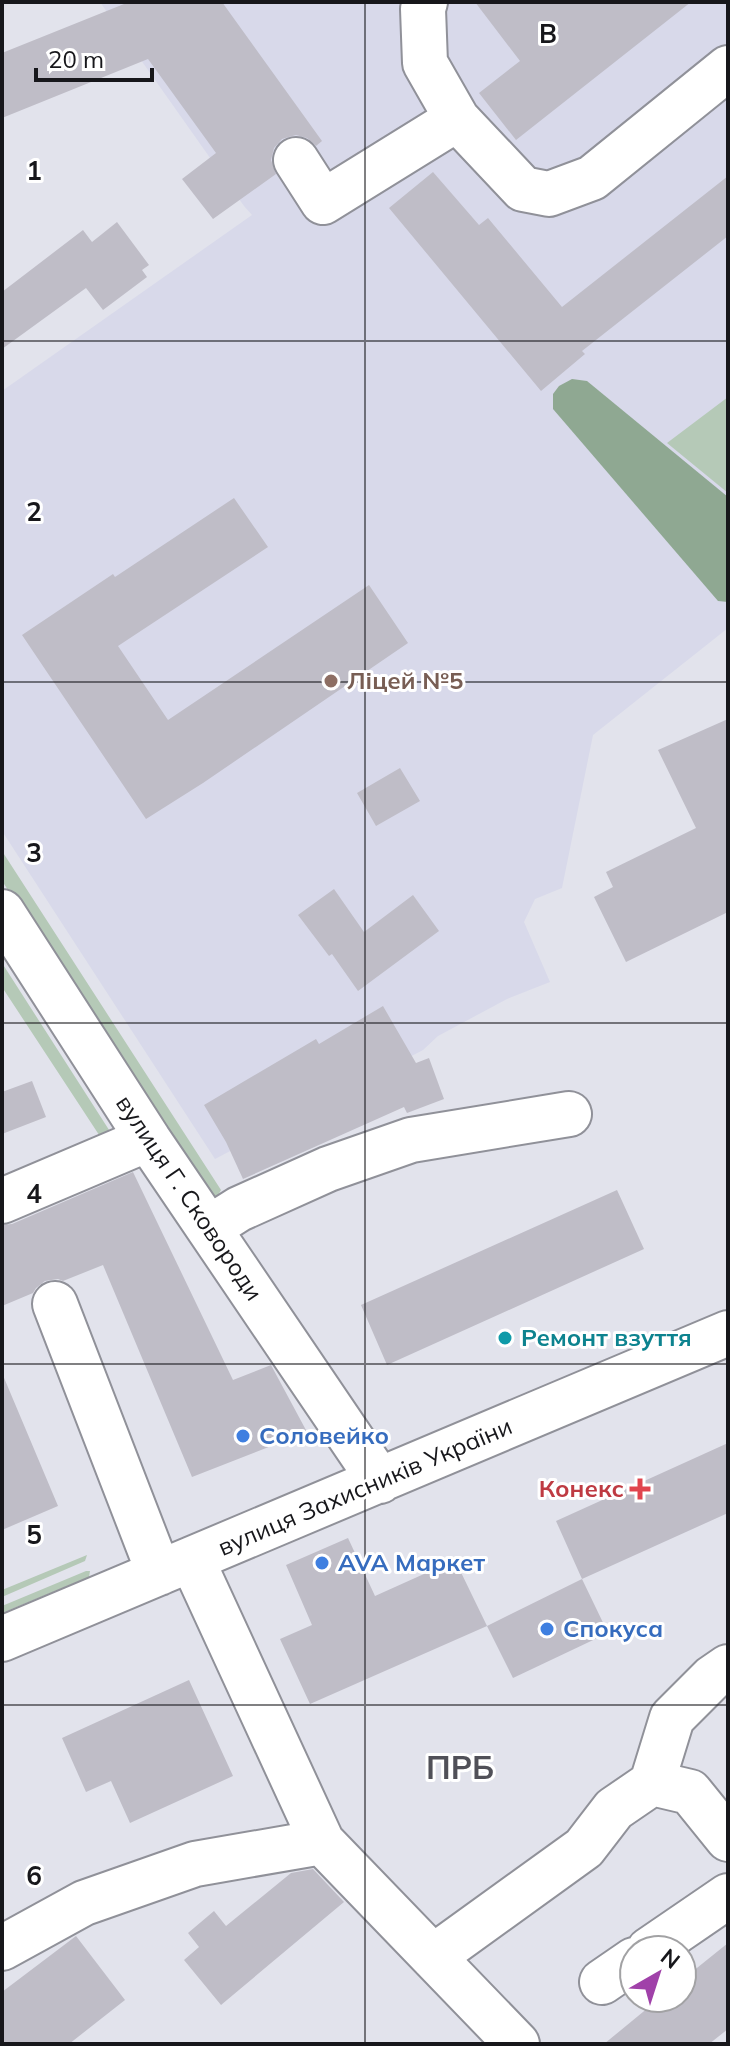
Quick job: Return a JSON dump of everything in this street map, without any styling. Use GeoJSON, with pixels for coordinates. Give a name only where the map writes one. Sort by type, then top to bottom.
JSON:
{"type":"FeatureCollection","features":[{"type":"Feature","properties":{"kind":"street"},"geometry":{"type":"LineString","coordinates":[[425,2],[425,63],[457,119],[523,189],[549,194],[592,178],[728,68]]}},
{"type":"Feature","properties":{"kind":"street"},"geometry":{"type":"LineString","coordinates":[[296,160],[323,202],[457,119]]}},
{"type":"Feature","properties":{"kind":"street","name":"вулиця Г. Сковороди"},"geometry":{"type":"LineString","coordinates":[[2,912],[148,1139],[380,1481]]}},
{"type":"Feature","properties":{"kind":"street"},"geometry":{"type":"LineString","coordinates":[[209,1228],[239,1209],[328,1169],[411,1140],[569,1114]]}},
{"type":"Feature","properties":{"kind":"street"},"geometry":{"type":"LineString","coordinates":[[2,1201],[148,1139]]}},
{"type":"Feature","properties":{"kind":"street"},"geometry":{"type":"LineString","coordinates":[[55,1304],[175,1566],[322,1842],[517,2044]]}},
{"type":"Feature","properties":{"kind":"street","name":"вулиця Захисників України"},"geometry":{"type":"LineString","coordinates":[[2,1639],[728,1333]]}},
{"type":"Feature","properties":{"kind":"street"},"geometry":{"type":"LineString","coordinates":[[433,1957],[584,1848],[614,1809],[652,1783],[672,1718],[712,1678],[728,1667]]}},
{"type":"Feature","properties":{"kind":"street"},"geometry":{"type":"LineString","coordinates":[[652,1783],[690,1792],[728,1839]]}},
{"type":"Feature","properties":{"kind":"street"},"geometry":{"type":"LineString","coordinates":[[2,1948],[84,1903],[185,1867],[322,1842]]}},
{"type":"Feature","properties":{"kind":"street"},"geometry":{"type":"LineString","coordinates":[[672,1934],[728,1896]]}},
{"type":"Feature","properties":{"kind":"shaded area","name":"Ліцей №5"},"geometry":{"type":"Polygon","coordinates":[[[100,2],[728,2],[728,628],[593,735],[562,888],[535,899],[524,922],[550,982],[507,999],[438,1036],[423,1050],[215,1159],[2,831],[2,391],[252,215],[100,2]]]}},
{"type":"Feature","properties":{"kind":"green space"},"geometry":{"type":"Polygon","coordinates":[[[572,379],[587,381],[728,497],[728,602],[718,601],[553,409],[553,394],[559,386],[572,379]]]}},
{"type":"Feature","properties":{"kind":"green space"},"geometry":{"type":"Polygon","coordinates":[[[728,397],[728,493],[667,443],[728,397]]]}},
{"type":"Feature","properties":{"kind":"green space"},"geometry":{"type":"Polygon","coordinates":[[[2,851],[221,1190],[217,1197],[213,1197],[2,881],[2,851]]]}},
{"type":"Feature","properties":{"kind":"green space"},"geometry":{"type":"Polygon","coordinates":[[[2,963],[111,1133],[105,1144],[2,987],[2,963]]]}},
{"type":"Feature","properties":{"kind":"green space"},"geometry":{"type":"Polygon","coordinates":[[[87,1555],[85,1561],[2,1597],[2,1590],[87,1555]]]}},
{"type":"Feature","properties":{"kind":"green space"},"geometry":{"type":"Polygon","coordinates":[[[90,1571],[89,1577],[2,1613],[2,1606],[90,1571]]]}},
{"type":"Feature","properties":{"kind":"building"},"geometry":{"type":"Polygon","coordinates":[[[129,2],[222,2],[322,141],[316,146],[307,138],[296,135],[282,139],[274,148],[271,160],[276,174],[213,219],[182,179],[216,153],[148,59],[2,118],[2,53],[129,2]]]}},
{"type":"Feature","properties":{"kind":"building"},"geometry":{"type":"Polygon","coordinates":[[[475,2],[691,2],[516,140],[479,93],[520,61],[475,2]]]}},
{"type":"Feature","properties":{"kind":"building"},"geometry":{"type":"Polygon","coordinates":[[[433,172],[479,225],[488,218],[562,307],[728,176],[728,236],[582,351],[585,354],[541,391],[389,208],[433,172]]]}},
{"type":"Feature","properties":{"kind":"building"},"geometry":{"type":"Polygon","coordinates":[[[117,222],[149,265],[142,270],[147,277],[103,310],[86,288],[2,349],[2,292],[83,230],[92,242],[117,222]]]}},
{"type":"Feature","properties":{"kind":"building"},"geometry":{"type":"Polygon","coordinates":[[[234,498],[268,547],[118,646],[168,720],[369,585],[408,643],[146,819],[22,635],[234,498]]]}},
{"type":"Feature","properties":{"kind":"building"},"geometry":{"type":"Polygon","coordinates":[[[728,719],[728,912],[626,962],[594,897],[613,887],[606,872],[696,828],[658,750],[728,719]]]}},
{"type":"Feature","properties":{"kind":"building"},"geometry":{"type":"Polygon","coordinates":[[[400,768],[420,801],[376,826],[357,793],[400,768]]]}},
{"type":"Feature","properties":{"kind":"building"},"geometry":{"type":"Polygon","coordinates":[[[334,889],[364,932],[413,895],[439,931],[358,991],[332,954],[329,956],[298,915],[334,889]]]}},
{"type":"Feature","properties":{"kind":"building"},"geometry":{"type":"Polygon","coordinates":[[[383,1006],[416,1063],[429,1058],[444,1099],[407,1113],[404,1107],[243,1179],[204,1105],[316,1039],[319,1044],[383,1006]]]}},
{"type":"Feature","properties":{"kind":"building"},"geometry":{"type":"Polygon","coordinates":[[[32,1081],[46,1117],[2,1134],[2,1092],[32,1081]]]}},
{"type":"Feature","properties":{"kind":"building"},"geometry":{"type":"Polygon","coordinates":[[[133,1172],[233,1380],[271,1365],[307,1432],[192,1477],[103,1265],[63,1281],[45,1281],[33,1293],[2,1306],[2,1225],[12,1224],[133,1172]]]}},
{"type":"Feature","properties":{"kind":"building"},"geometry":{"type":"Polygon","coordinates":[[[617,1190],[644,1249],[387,1365],[361,1305],[617,1190]]]}},
{"type":"Feature","properties":{"kind":"building"},"geometry":{"type":"Polygon","coordinates":[[[2,1373],[58,1506],[2,1530],[2,1373]]]}},
{"type":"Feature","properties":{"kind":"building"},"geometry":{"type":"Polygon","coordinates":[[[728,1443],[728,1513],[582,1579],[556,1521],[728,1443]]]}},
{"type":"Feature","properties":{"kind":"building"},"geometry":{"type":"Polygon","coordinates":[[[348,1538],[375,1596],[455,1560],[487,1626],[310,1704],[280,1639],[312,1625],[286,1565],[348,1538]]]}},
{"type":"Feature","properties":{"kind":"building","name":"Спокуса"},"geometry":{"type":"Polygon","coordinates":[[[582,1579],[608,1633],[513,1678],[487,1626],[582,1579]]]}},
{"type":"Feature","properties":{"kind":"building"},"geometry":{"type":"Polygon","coordinates":[[[189,1680],[233,1776],[130,1823],[111,1781],[86,1792],[62,1738],[189,1680]]]}},
{"type":"Feature","properties":{"kind":"building"},"geometry":{"type":"Polygon","coordinates":[[[313,1869],[344,1902],[221,2005],[184,1960],[199,1947],[188,1933],[214,1911],[226,1926],[291,1873],[313,1869]]]}},
{"type":"Feature","properties":{"kind":"building"},"geometry":{"type":"Polygon","coordinates":[[[76,1936],[125,2000],[69,2044],[2,2044],[2,1992],[76,1936]]]}},
{"type":"Feature","properties":{"kind":"building"},"geometry":{"type":"Polygon","coordinates":[[[728,1943],[728,2029],[709,2044],[604,2044],[641,2014],[698,2014],[698,1967],[728,1943]]]}},
{"type":"Feature","properties":{"kind":"place","name":"Ліцей №5"},"geometry":{"type":"Point","coordinates":[331,681]}},
{"type":"Feature","properties":{"kind":"place","name":"Ремонт взуття"},"geometry":{"type":"Point","coordinates":[505,1338]}},
{"type":"Feature","properties":{"kind":"place","name":"Соловейко"},"geometry":{"type":"Point","coordinates":[243,1436]}},
{"type":"Feature","properties":{"kind":"place","name":"Конекс"},"geometry":{"type":"Point","coordinates":[640,1489]}},
{"type":"Feature","properties":{"kind":"place","name":"AVA Маркет"},"geometry":{"type":"Point","coordinates":[322,1563]}},
{"type":"Feature","properties":{"kind":"place","name":"Спокуса"},"geometry":{"type":"Point","coordinates":[547,1629]}},
{"type":"Feature","properties":{"kind":"district","name":"ПРБ"},"geometry":{"type":"Point","coordinates":[460,1768]}}]}
